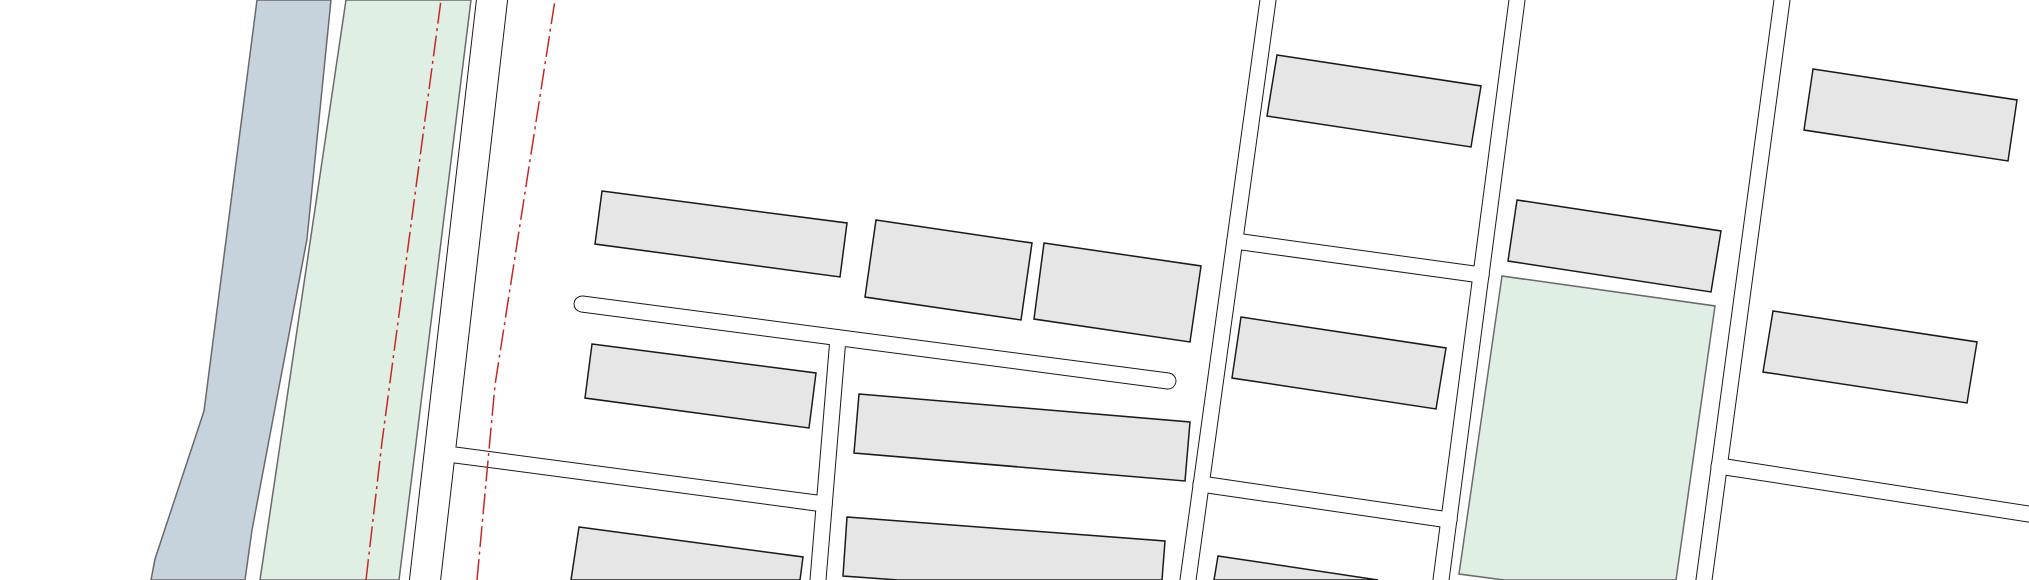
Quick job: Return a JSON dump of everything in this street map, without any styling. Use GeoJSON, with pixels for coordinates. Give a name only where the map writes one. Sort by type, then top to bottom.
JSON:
{"type":"FeatureCollection","features":[{"type":"Feature","properties":{"kind":"street"},"geometry":{"type":"LineString","coordinates":[[425,580],[492,0]]}},
{"type":"Feature","properties":{"kind":"lane"},"geometry":{"type":"LineString","coordinates":[[1188,580],[1268,0]]}},
{"type":"Feature","properties":{"kind":"lane"},"geometry":{"type":"LineString","coordinates":[[1441,580],[1517,0]]}},
{"type":"Feature","properties":{"kind":"lane"},"geometry":{"type":"LineString","coordinates":[[1704,580],[1782,0]]}},
{"type":"Feature","properties":{"kind":"lane"},"geometry":{"type":"LineString","coordinates":[[1235,241],[1481,275]]}},
{"type":"Feature","properties":{"kind":"lane"},"geometry":{"type":"LineString","coordinates":[[582,304],[1168,381]]}},
{"type":"Feature","properties":{"kind":"lane"},"geometry":{"type":"LineString","coordinates":[[818,580],[838,338]]}},
{"type":"Feature","properties":{"kind":"lane"},"geometry":{"type":"LineString","coordinates":[[440,453],[824,504]]}},
{"type":"Feature","properties":{"kind":"lane"},"geometry":{"type":"LineString","coordinates":[[1719,466],[2029,514]]}},
{"type":"Feature","properties":{"kind":"lane"},"geometry":{"type":"LineString","coordinates":[[1201,484],[1449,520]]}},
{"type":"Feature","properties":{"kind":"green space"},"geometry":{"type":"Polygon","coordinates":[[[346,0],[471,0],[399,580],[260,580],[346,0]]]}},
{"type":"Feature","properties":{"kind":"green space"},"geometry":{"type":"Polygon","coordinates":[[[1502,276],[1715,306],[1676,580],[1504,580],[1459,574],[1502,276]]]}},
{"type":"Feature","properties":{"kind":"shaded area"},"geometry":{"type":"Polygon","coordinates":[[[257,0],[331,0],[307,239],[252,530],[245,580],[151,580],[155,559],[204,411],[257,0]]]}},
{"type":"Feature","properties":{"kind":"building"},"geometry":{"type":"Polygon","coordinates":[[[1277,55],[1481,86],[1471,147],[1267,116],[1277,55]]]}},
{"type":"Feature","properties":{"kind":"building"},"geometry":{"type":"Polygon","coordinates":[[[1813,69],[2017,100],[2008,161],[1804,130],[1813,69]]]}},
{"type":"Feature","properties":{"kind":"building"},"geometry":{"type":"Polygon","coordinates":[[[602,191],[847,223],[840,277],[595,244],[602,191]]]}},
{"type":"Feature","properties":{"kind":"building"},"geometry":{"type":"Polygon","coordinates":[[[1517,200],[1721,231],[1711,292],[1508,261],[1517,200]]]}},
{"type":"Feature","properties":{"kind":"building"},"geometry":{"type":"Polygon","coordinates":[[[876,220],[1032,243],[1021,320],[865,297],[876,220]]]}},
{"type":"Feature","properties":{"kind":"building"},"geometry":{"type":"Polygon","coordinates":[[[1044,243],[1201,266],[1190,342],[1034,319],[1044,243]]]}},
{"type":"Feature","properties":{"kind":"building"},"geometry":{"type":"Polygon","coordinates":[[[1773,311],[1977,342],[1967,403],[1763,372],[1773,311]]]}},
{"type":"Feature","properties":{"kind":"building"},"geometry":{"type":"Polygon","coordinates":[[[1241,317],[1446,348],[1436,409],[1232,378],[1241,317]]]}},
{"type":"Feature","properties":{"kind":"building"},"geometry":{"type":"Polygon","coordinates":[[[592,344],[816,373],[809,428],[585,398],[592,344]]]}},
{"type":"Feature","properties":{"kind":"building"},"geometry":{"type":"Polygon","coordinates":[[[859,394],[1190,422],[1185,481],[854,453],[859,394]]]}},
{"type":"Feature","properties":{"kind":"building"},"geometry":{"type":"Polygon","coordinates":[[[847,517],[1165,541],[1162,580],[898,580],[843,576],[847,517]]]}},
{"type":"Feature","properties":{"kind":"building"},"geometry":{"type":"Polygon","coordinates":[[[579,527],[803,557],[800,580],[571,580],[579,527]]]}},
{"type":"Feature","properties":{"kind":"building"},"geometry":{"type":"Polygon","coordinates":[[[1218,556],[1378,580],[1214,580],[1218,556]]]}},
{"type":"Feature","properties":{"kind":"power"},"geometry":{"type":"LineString","coordinates":[[366,580],[382,442],[441,0]]}},
{"type":"Feature","properties":{"kind":"power"},"geometry":{"type":"LineString","coordinates":[[477,580],[495,385],[555,0]]}}]}
